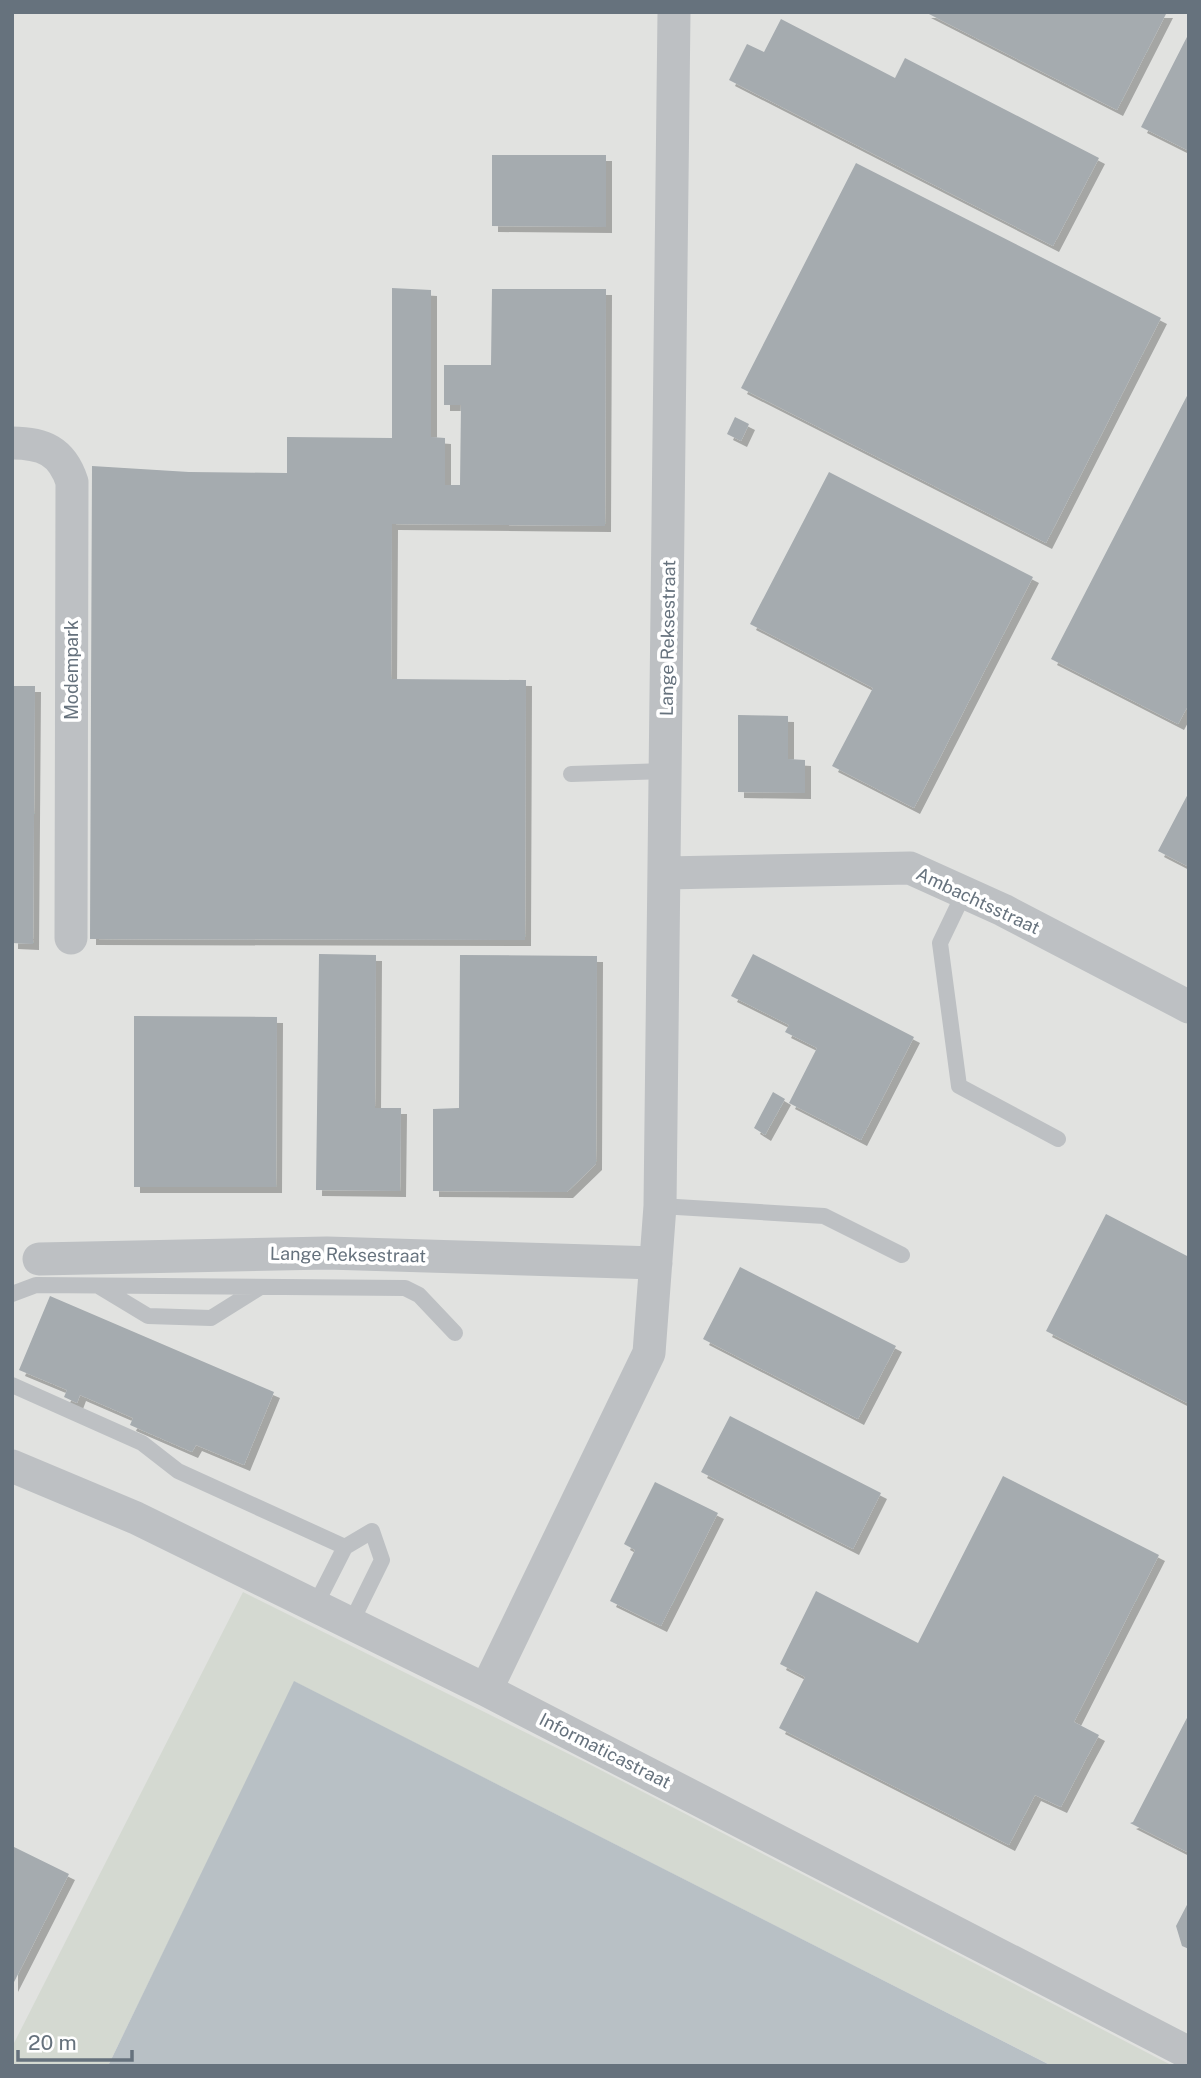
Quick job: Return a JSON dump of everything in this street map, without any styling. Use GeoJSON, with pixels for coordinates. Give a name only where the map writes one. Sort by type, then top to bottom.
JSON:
{"type":"FeatureCollection","features":[{"type":"Feature","properties":{"kind":"street","name":"Lange Reksestraat"},"geometry":{"type":"LineString","coordinates":[[486,1690],[649,1353],[660,1206],[674,12]]}},
{"type":"Feature","properties":{"kind":"street","name":"Modempark"},"geometry":{"type":"LineString","coordinates":[[12,443],[45,447],[63,461],[72,481],[71,938]]}},
{"type":"Feature","properties":{"kind":"street","name":"Ambachtsstraat"},"geometry":{"type":"LineString","coordinates":[[665,873],[910,869],[964,892],[1189,1007]]}},
{"type":"Feature","properties":{"kind":"street","name":"Lange Reksestraat"},"geometry":{"type":"LineString","coordinates":[[39,1259],[327,1253],[656,1263]]}},
{"type":"Feature","properties":{"kind":"street","name":"Informaticastraat"},"geometry":{"type":"LineString","coordinates":[[12,1466],[136,1518],[486,1690],[1189,2053]]}},
{"type":"Feature","properties":{"kind":"lane"},"geometry":{"type":"LineString","coordinates":[[571,774],[666,771]]}},
{"type":"Feature","properties":{"kind":"lane"},"geometry":{"type":"LineString","coordinates":[[964,892],[940,943],[959,1086],[1058,1139]]}},
{"type":"Feature","properties":{"kind":"lane"},"geometry":{"type":"LineString","coordinates":[[660,1206],[824,1216],[902,1255]]}},
{"type":"Feature","properties":{"kind":"lane"},"geometry":{"type":"LineString","coordinates":[[12,1294],[36,1285],[405,1288],[419,1295],[455,1333]]}},
{"type":"Feature","properties":{"kind":"lane"},"geometry":{"type":"LineString","coordinates":[[98,1286],[148,1316],[211,1318],[260,1288]]}},
{"type":"Feature","properties":{"kind":"lane"},"geometry":{"type":"LineString","coordinates":[[12,1385],[142,1443],[178,1471],[345,1548]]}},
{"type":"Feature","properties":{"kind":"lane"},"geometry":{"type":"LineString","coordinates":[[315,1606],[345,1548],[372,1531],[382,1560],[351,1623]]}},
{"type":"Feature","properties":{"kind":"shaded area"},"geometry":{"type":"Polygon","coordinates":[[[12,12],[1189,12],[1189,2066],[1057,2066],[293,1678],[12,2066],[12,12]]]}},
{"type":"Feature","properties":{"kind":"shaded area"},"geometry":{"type":"Polygon","coordinates":[[[243,1592],[587,1763],[1173,2066],[1052,2066],[295,1682],[108,2066],[12,2066],[12,2047],[243,1592]]]}},
{"type":"Feature","properties":{"kind":"shaded area"},"geometry":{"type":"Polygon","coordinates":[[[294,1681],[1052,2066],[108,2066],[294,1681]]]}},
{"type":"Feature","properties":{"kind":"building"},"geometry":{"type":"Polygon","coordinates":[[[925,12],[1167,12],[1117,110],[925,12]]]}},
{"type":"Feature","properties":{"kind":"building"},"geometry":{"type":"Polygon","coordinates":[[[781,19],[895,78],[905,58],[1099,158],[1053,246],[729,80],[747,44],[764,52],[781,19]]]}},
{"type":"Feature","properties":{"kind":"building"},"geometry":{"type":"Polygon","coordinates":[[[1189,33],[1189,151],[1141,127],[1189,33]]]}},
{"type":"Feature","properties":{"kind":"building"},"geometry":{"type":"Polygon","coordinates":[[[492,155],[606,155],[606,227],[492,226],[492,155]]]}},
{"type":"Feature","properties":{"kind":"building"},"geometry":{"type":"Polygon","coordinates":[[[856,163],[1161,318],[1046,543],[741,388],[856,163]]]}},
{"type":"Feature","properties":{"kind":"building"},"geometry":{"type":"Polygon","coordinates":[[[392,288],[431,290],[431,437],[445,438],[445,485],[460,485],[461,405],[444,405],[444,365],[491,365],[492,289],[606,289],[605,526],[392,524],[391,679],[526,680],[525,940],[90,939],[92,466],[189,472],[287,473],[287,437],[392,438],[392,288]]]}},
{"type":"Feature","properties":{"kind":"building"},"geometry":{"type":"Polygon","coordinates":[[[1189,392],[1189,704],[1178,724],[1051,659],[1189,392]]]}},
{"type":"Feature","properties":{"kind":"building"},"geometry":{"type":"Polygon","coordinates":[[[735,417],[749,424],[741,441],[727,434],[735,417]]]}},
{"type":"Feature","properties":{"kind":"building"},"geometry":{"type":"Polygon","coordinates":[[[829,472],[1033,577],[914,808],[832,766],[873,688],[750,624],[829,472]]]}},
{"type":"Feature","properties":{"kind":"building"},"geometry":{"type":"Polygon","coordinates":[[[12,686],[35,686],[33,944],[12,943],[12,686]]]}},
{"type":"Feature","properties":{"kind":"building"},"geometry":{"type":"Polygon","coordinates":[[[738,715],[788,716],[788,759],[805,760],[805,793],[738,792],[738,715]]]}},
{"type":"Feature","properties":{"kind":"building"},"geometry":{"type":"Polygon","coordinates":[[[1189,792],[1189,867],[1158,851],[1189,792]]]}},
{"type":"Feature","properties":{"kind":"building"},"geometry":{"type":"Polygon","coordinates":[[[319,954],[376,955],[375,1108],[401,1108],[400,1191],[316,1190],[319,954]]]}},
{"type":"Feature","properties":{"kind":"building"},"geometry":{"type":"Polygon","coordinates":[[[753,954],[914,1037],[861,1140],[789,1103],[817,1048],[785,1032],[789,1025],[731,996],[753,954]]]}},
{"type":"Feature","properties":{"kind":"building"},"geometry":{"type":"Polygon","coordinates":[[[460,955],[597,956],[596,1164],[567,1192],[433,1191],[433,1109],[459,1108],[460,955]]]}},
{"type":"Feature","properties":{"kind":"building"},"geometry":{"type":"Polygon","coordinates":[[[134,1016],[277,1017],[276,1187],[134,1187],[134,1016]]]}},
{"type":"Feature","properties":{"kind":"building"},"geometry":{"type":"Polygon","coordinates":[[[773,1092],[785,1099],[765,1135],[754,1128],[773,1092]]]}},
{"type":"Feature","properties":{"kind":"building"},"geometry":{"type":"Polygon","coordinates":[[[1106,1214],[1189,1257],[1189,1404],[1046,1331],[1106,1214]]]}},
{"type":"Feature","properties":{"kind":"building"},"geometry":{"type":"Polygon","coordinates":[[[740,1267],[896,1346],[858,1419],[703,1339],[740,1267]]]}},
{"type":"Feature","properties":{"kind":"building"},"geometry":{"type":"Polygon","coordinates":[[[50,1296],[274,1392],[244,1465],[196,1445],[192,1452],[130,1425],[133,1418],[80,1395],[77,1403],[64,1397],[67,1390],[19,1370],[50,1296]]]}},
{"type":"Feature","properties":{"kind":"building"},"geometry":{"type":"Polygon","coordinates":[[[730,1416],[881,1493],[853,1549],[701,1472],[730,1416]]]}},
{"type":"Feature","properties":{"kind":"building"},"geometry":{"type":"Polygon","coordinates":[[[1003,1476],[1159,1555],[1074,1722],[1099,1735],[1061,1807],[1035,1795],[1009,1845],[779,1728],[805,1677],[780,1664],[816,1591],[918,1643],[1003,1476]]]}},
{"type":"Feature","properties":{"kind":"building"},"geometry":{"type":"Polygon","coordinates":[[[655,1482],[718,1513],[661,1626],[610,1601],[635,1550],[624,1544],[655,1482]]]}},
{"type":"Feature","properties":{"kind":"building"},"geometry":{"type":"Polygon","coordinates":[[[1189,1714],[1189,1853],[1130,1823],[1133,1822],[1189,1714]]]}},
{"type":"Feature","properties":{"kind":"building"},"geometry":{"type":"Polygon","coordinates":[[[12,1846],[69,1874],[12,1986],[12,1846]]]}},
{"type":"Feature","properties":{"kind":"building"},"geometry":{"type":"Polygon","coordinates":[[[1189,1901],[1189,1949],[1182,1946],[1176,1926],[1189,1901]]]}}]}
